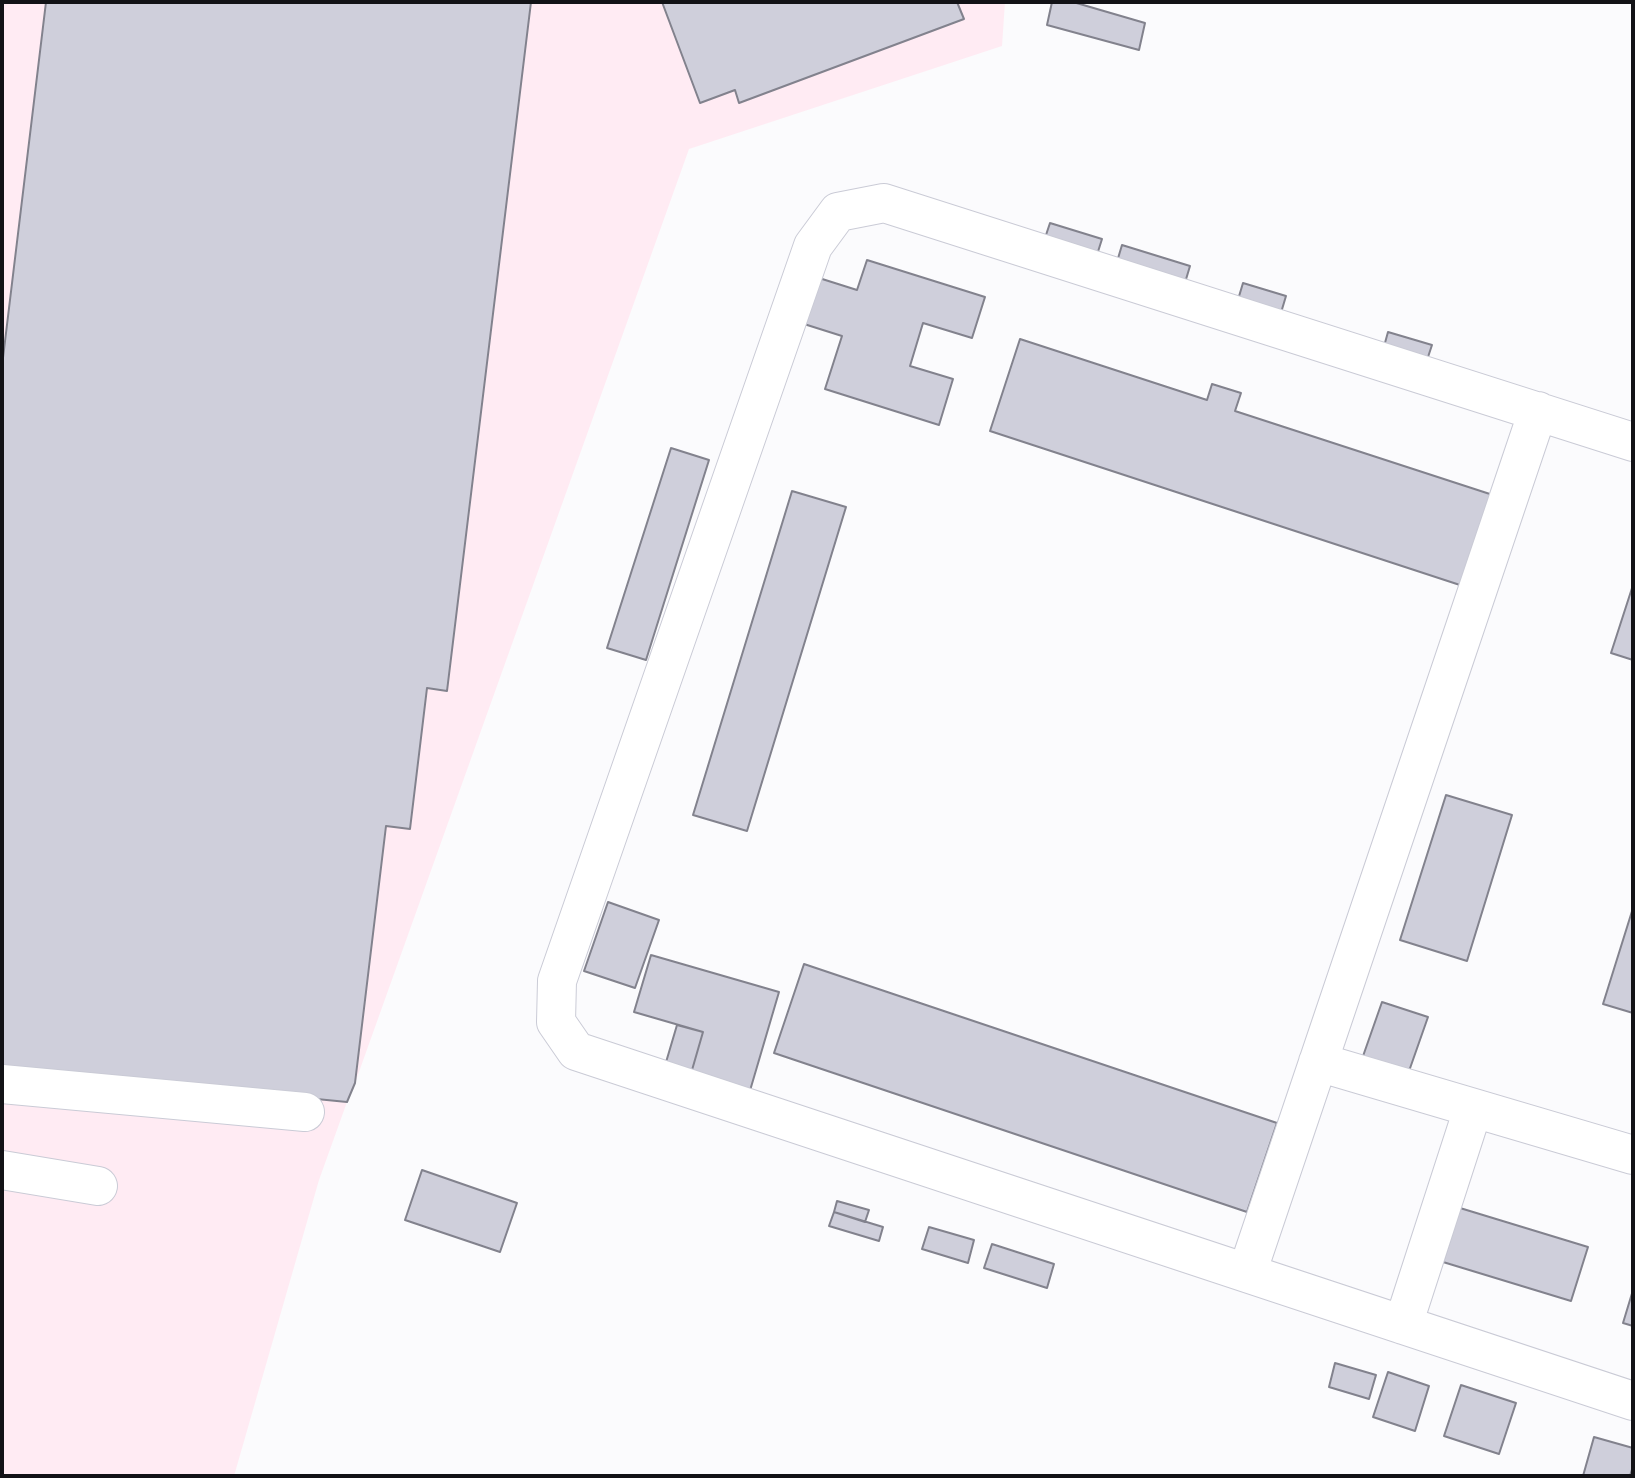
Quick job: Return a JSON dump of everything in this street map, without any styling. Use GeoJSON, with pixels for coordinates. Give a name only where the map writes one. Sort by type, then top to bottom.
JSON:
{"type":"FeatureCollection","features":[{"type":"Feature","properties":{"kind":"street"},"geometry":{"type":"LineString","coordinates":[[1633,442],[884,203],[838,212],[813,246],[556,981],[555,1022],[576,1051],[1633,1401]]}},
{"type":"Feature","properties":{"kind":"street"},"geometry":{"type":"LineString","coordinates":[[1247,1273],[1538,411]]}},
{"type":"Feature","properties":{"kind":"street"},"geometry":{"type":"LineString","coordinates":[[1318,1062],[1633,1155]]}},
{"type":"Feature","properties":{"kind":"street"},"geometry":{"type":"LineString","coordinates":[[2,1084],[305,1112]]}},
{"type":"Feature","properties":{"kind":"street"},"geometry":{"type":"LineString","coordinates":[[1403,1325],[1473,1109]]}},
{"type":"Feature","properties":{"kind":"street"},"geometry":{"type":"LineString","coordinates":[[2,1170],[98,1186]]}},
{"type":"Feature","properties":{"kind":"shaded area"},"geometry":{"type":"Polygon","coordinates":[[[2,2],[1005,2],[1002,46],[689,149],[319,1180],[234,1476],[2,1476],[2,2]]]}},
{"type":"Feature","properties":{"kind":"building"},"geometry":{"type":"Polygon","coordinates":[[[46,2],[531,2],[447,691],[427,688],[410,829],[386,826],[355,1083],[347,1102],[2,1068],[2,366],[46,2]]]}},
{"type":"Feature","properties":{"kind":"building"},"geometry":{"type":"Polygon","coordinates":[[[662,2],[957,2],[964,19],[739,103],[735,90],[700,103],[662,2]]]}},
{"type":"Feature","properties":{"kind":"building"},"geometry":{"type":"Polygon","coordinates":[[[1052,2],[1073,2],[1145,23],[1139,50],[1047,25],[1052,2]]]}},
{"type":"Feature","properties":{"kind":"building"},"geometry":{"type":"Polygon","coordinates":[[[1050,223],[1102,239],[1096,258],[1044,241],[1050,223]]]}},
{"type":"Feature","properties":{"kind":"building"},"geometry":{"type":"Polygon","coordinates":[[[1122,245],[1190,266],[1184,286],[1116,265],[1122,245]]]}},
{"type":"Feature","properties":{"kind":"building"},"geometry":{"type":"Polygon","coordinates":[[[867,260],[985,297],[972,338],[923,323],[910,366],[953,379],[939,425],[825,389],[842,336],[804,324],[819,278],[857,290],[867,260]]]}},
{"type":"Feature","properties":{"kind":"building"},"geometry":{"type":"Polygon","coordinates":[[[1243,283],[1286,296],[1280,316],[1237,303],[1243,283]]]}},
{"type":"Feature","properties":{"kind":"building"},"geometry":{"type":"Polygon","coordinates":[[[1388,332],[1432,345],[1426,363],[1383,350],[1388,332]]]}},
{"type":"Feature","properties":{"kind":"building"},"geometry":{"type":"Polygon","coordinates":[[[1020,339],[1207,400],[1212,384],[1241,393],[1235,411],[1496,496],[1466,587],[990,431],[1020,339]]]}},
{"type":"Feature","properties":{"kind":"building"},"geometry":{"type":"Polygon","coordinates":[[[671,448],[709,460],[646,660],[607,648],[671,448]]]}},
{"type":"Feature","properties":{"kind":"building"},"geometry":{"type":"Polygon","coordinates":[[[792,491],[846,507],[747,831],[693,815],[792,491]]]}},
{"type":"Feature","properties":{"kind":"building"},"geometry":{"type":"Polygon","coordinates":[[[1633,585],[1633,660],[1611,653],[1633,585]]]}},
{"type":"Feature","properties":{"kind":"building"},"geometry":{"type":"Polygon","coordinates":[[[1446,795],[1512,815],[1467,961],[1400,940],[1446,795]]]}},
{"type":"Feature","properties":{"kind":"building"},"geometry":{"type":"Polygon","coordinates":[[[608,902],[659,920],[635,988],[584,971],[608,902]]]}},
{"type":"Feature","properties":{"kind":"building"},"geometry":{"type":"Polygon","coordinates":[[[1633,908],[1633,1013],[1603,1004],[1633,908]]]}},
{"type":"Feature","properties":{"kind":"building"},"geometry":{"type":"Polygon","coordinates":[[[651,955],[779,992],[749,1094],[690,1077],[703,1032],[634,1012],[651,955]]]}},
{"type":"Feature","properties":{"kind":"building"},"geometry":{"type":"Polygon","coordinates":[[[804,964],[1277,1123],[1247,1212],[774,1053],[804,964]]]}},
{"type":"Feature","properties":{"kind":"building"},"geometry":{"type":"Polygon","coordinates":[[[1382,1002],[1428,1017],[1408,1074],[1362,1059],[1382,1002]]]}},
{"type":"Feature","properties":{"kind":"building"},"geometry":{"type":"Polygon","coordinates":[[[677,1025],[703,1032],[690,1077],[664,1069],[677,1025]]]}},
{"type":"Feature","properties":{"kind":"building"},"geometry":{"type":"Polygon","coordinates":[[[422,1170],[517,1203],[500,1252],[405,1220],[422,1170]]]}},
{"type":"Feature","properties":{"kind":"building"},"geometry":{"type":"Polygon","coordinates":[[[837,1201],[869,1210],[865,1222],[834,1212],[837,1201]]]}},
{"type":"Feature","properties":{"kind":"building"},"geometry":{"type":"Polygon","coordinates":[[[1460,1208],[1588,1247],[1571,1301],[1443,1262],[1460,1208]]]}},
{"type":"Feature","properties":{"kind":"building"},"geometry":{"type":"Polygon","coordinates":[[[834,1212],[883,1227],[879,1241],[829,1226],[834,1212]]]}},
{"type":"Feature","properties":{"kind":"building"},"geometry":{"type":"Polygon","coordinates":[[[929,1227],[974,1240],[968,1263],[922,1249],[929,1227]]]}},
{"type":"Feature","properties":{"kind":"building"},"geometry":{"type":"Polygon","coordinates":[[[992,1244],[1054,1264],[1047,1288],[984,1268],[992,1244]]]}},
{"type":"Feature","properties":{"kind":"building"},"geometry":{"type":"Polygon","coordinates":[[[1633,1290],[1633,1326],[1623,1323],[1633,1290]]]}},
{"type":"Feature","properties":{"kind":"building"},"geometry":{"type":"Polygon","coordinates":[[[1335,1363],[1376,1375],[1369,1399],[1329,1387],[1335,1363]]]}},
{"type":"Feature","properties":{"kind":"building"},"geometry":{"type":"Polygon","coordinates":[[[1388,1372],[1429,1386],[1415,1431],[1373,1417],[1388,1372]]]}},
{"type":"Feature","properties":{"kind":"building"},"geometry":{"type":"Polygon","coordinates":[[[1461,1385],[1516,1403],[1499,1454],[1444,1436],[1461,1385]]]}},
{"type":"Feature","properties":{"kind":"building"},"geometry":{"type":"Polygon","coordinates":[[[1594,1437],[1633,1448],[1630,1476],[1583,1476],[1594,1437]]]}}]}
